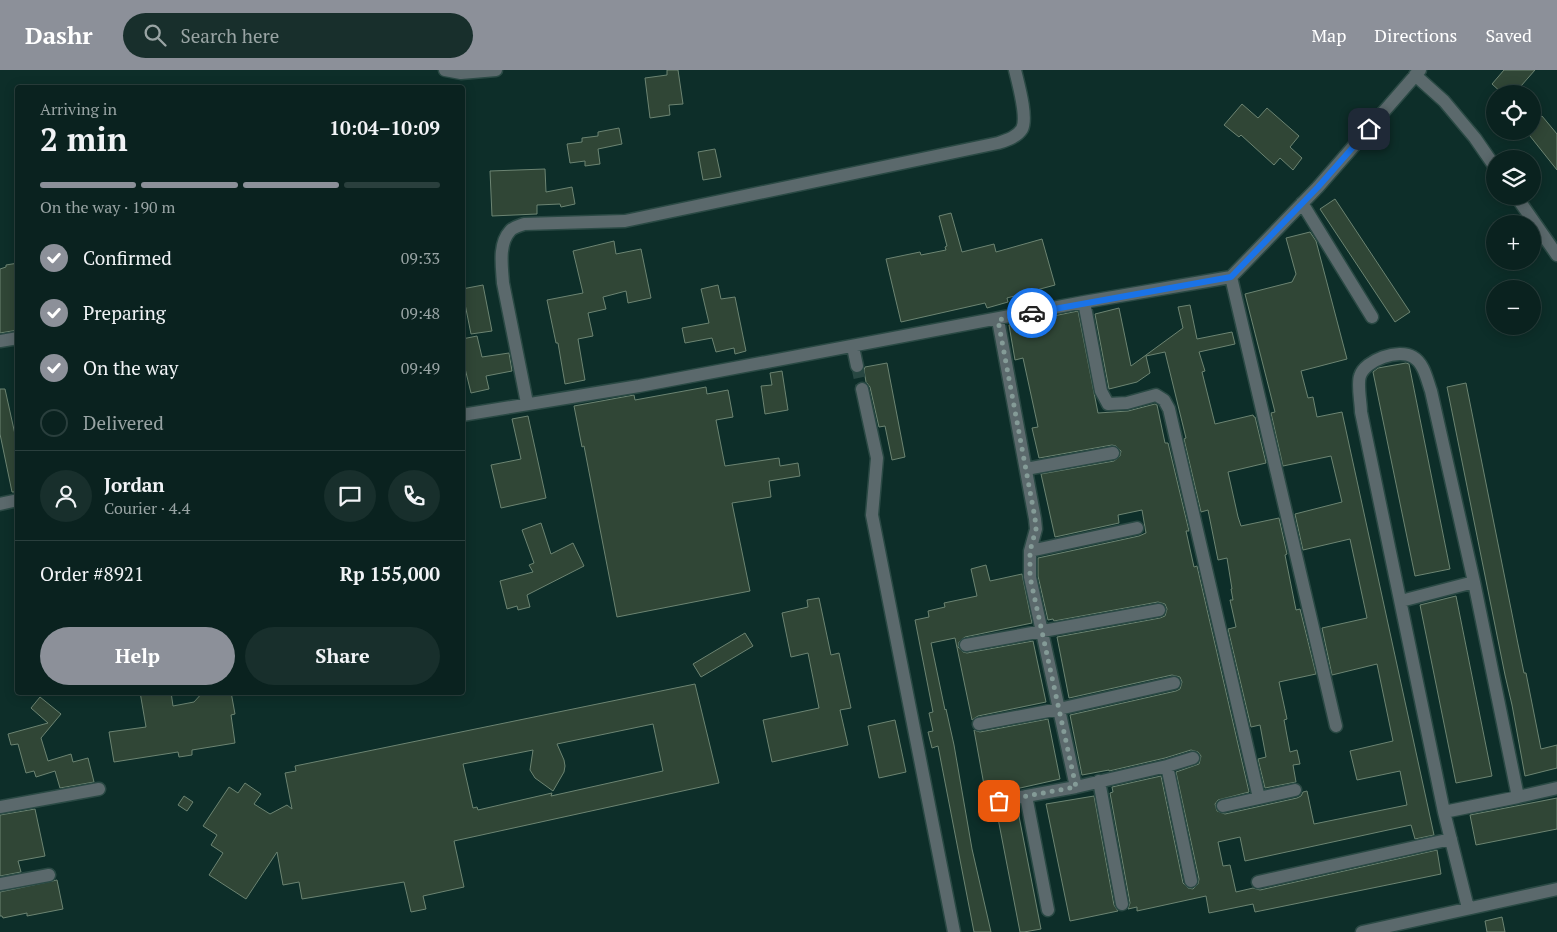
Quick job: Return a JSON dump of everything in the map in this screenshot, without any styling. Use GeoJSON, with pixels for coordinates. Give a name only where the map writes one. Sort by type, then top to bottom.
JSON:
{"type":"FeatureCollection","features":[{"type":"Feature","properties":{"kind":"street"},"geometry":{"type":"LineString","coordinates":[[445,70],[461,73],[496,70]]}},
{"type":"Feature","properties":{"kind":"street"},"geometry":{"type":"LineString","coordinates":[[527,404],[501,263],[505,239],[511,229],[524,224],[625,221],[998,143],[1013,138],[1022,128],[1024,118],[1015,70]]}},
{"type":"Feature","properties":{"kind":"street"},"geometry":{"type":"LineString","coordinates":[[465,414],[639,386],[998,320],[1084,302],[1231,277],[1302,203],[1418,73],[1444,101],[1486,154]]}},
{"type":"Feature","properties":{"kind":"street"},"geometry":{"type":"LineString","coordinates":[[1302,203],[1372,317]]}},
{"type":"Feature","properties":{"kind":"street"},"geometry":{"type":"LineString","coordinates":[[1522,205],[1557,255]]}},
{"type":"Feature","properties":{"kind":"street"},"geometry":{"type":"LineString","coordinates":[[1231,277],[1336,726]]}},
{"type":"Feature","properties":{"kind":"street"},"geometry":{"type":"LineString","coordinates":[[1084,302],[1101,391],[1108,404],[1127,403],[1156,395],[1164,400],[1169,409],[1259,798]]}},
{"type":"Feature","properties":{"kind":"street"},"geometry":{"type":"LineString","coordinates":[[998,320],[1036,529],[1030,551],[1030,577],[1076,787]]}},
{"type":"Feature","properties":{"kind":"street"},"geometry":{"type":"LineString","coordinates":[[0,341],[15,338]]}},
{"type":"Feature","properties":{"kind":"street"},"geometry":{"type":"LineString","coordinates":[[853,347],[857,366]]}},
{"type":"Feature","properties":{"kind":"street"},"geometry":{"type":"LineString","coordinates":[[1468,908],[1444,812],[1361,412],[1359,377],[1365,366],[1386,356],[1404,354],[1413,356],[1420,363],[1430,391],[1474,582],[1518,797]]}},
{"type":"Feature","properties":{"kind":"street"},"geometry":{"type":"LineString","coordinates":[[862,389],[877,458],[872,515],[954,932]]}},
{"type":"Feature","properties":{"kind":"street"},"geometry":{"type":"LineString","coordinates":[[1026,469],[1113,453]]}},
{"type":"Feature","properties":{"kind":"street"},"geometry":{"type":"LineString","coordinates":[[0,504],[15,501]]}},
{"type":"Feature","properties":{"kind":"street"},"geometry":{"type":"LineString","coordinates":[[1030,551],[1137,528]]}},
{"type":"Feature","properties":{"kind":"street"},"geometry":{"type":"LineString","coordinates":[[1401,601],[1474,582]]}},
{"type":"Feature","properties":{"kind":"street"},"geometry":{"type":"LineString","coordinates":[[966,645],[1159,610]]}},
{"type":"Feature","properties":{"kind":"street"},"geometry":{"type":"LineString","coordinates":[[979,724],[1174,683]]}},
{"type":"Feature","properties":{"kind":"street"},"geometry":{"type":"LineString","coordinates":[[999,801],[1076,787],[1167,766],[1193,758]]}},
{"type":"Feature","properties":{"kind":"street"},"geometry":{"type":"LineString","coordinates":[[1167,766],[1191,881]]}},
{"type":"Feature","properties":{"kind":"street"},"geometry":{"type":"LineString","coordinates":[[1098,781],[1122,904]]}},
{"type":"Feature","properties":{"kind":"street"},"geometry":{"type":"LineString","coordinates":[[1444,812],[1557,788]]}},
{"type":"Feature","properties":{"kind":"street"},"geometry":{"type":"LineString","coordinates":[[0,807],[99,789]]}},
{"type":"Feature","properties":{"kind":"street"},"geometry":{"type":"LineString","coordinates":[[1223,806],[1295,790]]}},
{"type":"Feature","properties":{"kind":"street"},"geometry":{"type":"LineString","coordinates":[[1026,796],[1048,910]]}},
{"type":"Feature","properties":{"kind":"street"},"geometry":{"type":"LineString","coordinates":[[1258,882],[1451,839]]}},
{"type":"Feature","properties":{"kind":"street"},"geometry":{"type":"LineString","coordinates":[[0,884],[49,875]]}},
{"type":"Feature","properties":{"kind":"street"},"geometry":{"type":"LineString","coordinates":[[1362,932],[1557,889]]}},
{"type":"Feature","properties":{"kind":"building"},"geometry":{"type":"Polygon","coordinates":[[[667,70],[678,70],[683,104],[669,105],[670,115],[650,118],[645,78],[667,75],[667,70]]]}},
{"type":"Feature","properties":{"kind":"building"},"geometry":{"type":"Polygon","coordinates":[[[1504,70],[1535,70],[1522,85],[1492,84],[1504,70]]]}},
{"type":"Feature","properties":{"kind":"building"},"geometry":{"type":"Polygon","coordinates":[[[1242,104],[1258,118],[1267,108],[1299,136],[1290,147],[1302,158],[1293,170],[1280,158],[1274,165],[1241,135],[1239,137],[1224,125],[1242,104]]]}},
{"type":"Feature","properties":{"kind":"building"},"geometry":{"type":"Polygon","coordinates":[[[1541,117],[1557,134],[1557,170],[1533,140],[1541,140],[1541,117]]]}},
{"type":"Feature","properties":{"kind":"building"},"geometry":{"type":"Polygon","coordinates":[[[619,128],[622,144],[598,149],[600,164],[585,166],[585,161],[570,163],[567,144],[582,142],[582,138],[598,136],[598,132],[619,128]]]}},
{"type":"Feature","properties":{"kind":"building"},"geometry":{"type":"Polygon","coordinates":[[[715,149],[721,177],[703,180],[698,152],[715,149]]]}},
{"type":"Feature","properties":{"kind":"building"},"geometry":{"type":"Polygon","coordinates":[[[545,169],[546,192],[572,187],[575,204],[561,207],[560,204],[537,205],[537,214],[492,216],[490,171],[545,169]]]}},
{"type":"Feature","properties":{"kind":"building"},"geometry":{"type":"Polygon","coordinates":[[[1335,199],[1410,312],[1395,322],[1320,209],[1335,199]]]}},
{"type":"Feature","properties":{"kind":"building"},"geometry":{"type":"Polygon","coordinates":[[[951,213],[962,252],[994,244],[996,252],[1042,239],[1055,285],[1007,298],[1008,302],[987,308],[985,303],[901,322],[886,259],[920,252],[921,255],[946,250],[945,247],[947,246],[939,216],[951,213]]]}},
{"type":"Feature","properties":{"kind":"building"},"geometry":{"type":"Polygon","coordinates":[[[1310,232],[1316,241],[1347,359],[1301,371],[1308,398],[1313,397],[1317,417],[1342,412],[1434,835],[1415,839],[1411,825],[1245,861],[1240,837],[1218,842],[1223,866],[1230,865],[1236,892],[1253,888],[1260,890],[1437,850],[1441,874],[1255,912],[1253,904],[1209,913],[1206,896],[1137,911],[1137,907],[1128,909],[1130,903],[1110,793],[1113,792],[1112,787],[1161,776],[1183,883],[1188,888],[1193,889],[1198,884],[1199,879],[1176,772],[1199,764],[1201,756],[1198,752],[1191,750],[1109,771],[1082,775],[1070,715],[1176,691],[1180,689],[1182,682],[1180,677],[1172,675],[1069,698],[1057,637],[1160,618],[1165,616],[1167,609],[1165,604],[1158,602],[1054,621],[1053,619],[1048,620],[1038,576],[1038,558],[1146,533],[1142,510],[1118,515],[1119,523],[1055,537],[1041,474],[1114,461],[1120,456],[1121,451],[1112,445],[1039,458],[1032,428],[1038,427],[1023,358],[1015,360],[1009,325],[1078,311],[1098,413],[1128,411],[1157,405],[1165,443],[1168,443],[1189,531],[1186,531],[1194,567],[1197,566],[1249,792],[1218,800],[1215,804],[1217,811],[1225,814],[1297,798],[1307,791],[1314,824],[1407,805],[1400,771],[1357,780],[1350,751],[1393,741],[1377,664],[1332,675],[1322,628],[1367,618],[1350,539],[1303,550],[1295,514],[1342,502],[1331,456],[1283,466],[1271,413],[1275,412],[1245,294],[1292,282],[1296,274],[1286,238],[1310,232]]]}},
{"type":"Feature","properties":{"kind":"building"},"geometry":{"type":"Polygon","coordinates":[[[614,241],[616,254],[641,249],[651,298],[628,303],[626,291],[603,297],[606,309],[588,313],[593,336],[578,339],[585,380],[565,384],[558,343],[556,343],[547,300],[583,293],[573,251],[614,241]]]}},
{"type":"Feature","properties":{"kind":"building"},"geometry":{"type":"Polygon","coordinates":[[[15,264],[15,330],[0,333],[0,269],[6,267],[6,265],[15,264]]]}},
{"type":"Feature","properties":{"kind":"building"},"geometry":{"type":"Polygon","coordinates":[[[483,285],[492,331],[471,334],[465,304],[465,288],[483,285]]]}},
{"type":"Feature","properties":{"kind":"building"},"geometry":{"type":"Polygon","coordinates":[[[718,285],[721,299],[735,297],[746,351],[735,354],[734,348],[716,352],[712,338],[685,343],[682,328],[709,323],[701,289],[718,285]]]}},
{"type":"Feature","properties":{"kind":"building"},"geometry":{"type":"Polygon","coordinates":[[[1190,305],[1197,339],[1232,332],[1235,344],[1199,352],[1205,371],[1202,372],[1215,424],[1253,415],[1255,417],[1266,463],[1228,472],[1238,517],[1241,526],[1279,518],[1296,610],[1300,609],[1316,674],[1279,682],[1287,719],[1284,720],[1290,752],[1297,750],[1300,764],[1293,765],[1296,782],[1265,788],[1258,759],[1266,757],[1260,725],[1251,727],[1228,629],[1236,627],[1230,600],[1233,600],[1227,558],[1218,560],[1208,510],[1201,512],[1184,439],[1186,438],[1165,352],[1146,356],[1150,373],[1137,382],[1109,389],[1095,314],[1119,308],[1131,366],[1183,328],[1178,307],[1190,305]]]}},
{"type":"Feature","properties":{"kind":"building"},"geometry":{"type":"Polygon","coordinates":[[[477,336],[482,357],[509,353],[512,371],[486,376],[489,389],[471,393],[465,368],[465,338],[477,336]]]}},
{"type":"Feature","properties":{"kind":"building"},"geometry":{"type":"Polygon","coordinates":[[[887,363],[905,457],[892,460],[885,426],[879,427],[864,370],[865,367],[887,363]]]}},
{"type":"Feature","properties":{"kind":"building"},"geometry":{"type":"Polygon","coordinates":[[[1409,364],[1450,569],[1415,576],[1373,372],[1378,368],[1409,364]]]}},
{"type":"Feature","properties":{"kind":"building"},"geometry":{"type":"Polygon","coordinates":[[[782,371],[788,410],[765,414],[761,386],[772,385],[770,373],[782,371]]]}},
{"type":"Feature","properties":{"kind":"building"},"geometry":{"type":"Polygon","coordinates":[[[1466,383],[1541,749],[1557,745],[1557,768],[1525,776],[1447,387],[1466,383]]]}},
{"type":"Feature","properties":{"kind":"building"},"geometry":{"type":"Polygon","coordinates":[[[706,387],[707,394],[728,390],[733,417],[716,420],[725,466],[779,458],[780,466],[798,463],[800,476],[769,481],[771,497],[732,503],[750,591],[617,617],[584,446],[582,447],[574,406],[634,395],[635,400],[706,387]]]}},
{"type":"Feature","properties":{"kind":"building"},"geometry":{"type":"Polygon","coordinates":[[[0,389],[5,389],[15,434],[15,492],[12,492],[0,434],[0,389]]]}},
{"type":"Feature","properties":{"kind":"building"},"geometry":{"type":"Polygon","coordinates":[[[528,416],[546,498],[501,508],[491,465],[521,459],[512,419],[528,416]]]}},
{"type":"Feature","properties":{"kind":"building"},"geometry":{"type":"Polygon","coordinates":[[[541,523],[551,554],[573,543],[584,566],[527,595],[530,607],[518,610],[517,606],[507,609],[500,581],[533,572],[529,565],[534,563],[522,530],[541,523]]]}},
{"type":"Feature","properties":{"kind":"building"},"geometry":{"type":"Polygon","coordinates":[[[986,565],[990,581],[1022,574],[1032,623],[965,637],[959,642],[958,647],[967,653],[1033,641],[1046,702],[978,716],[972,720],[955,638],[931,643],[954,745],[972,849],[991,932],[974,932],[938,746],[932,748],[928,732],[933,731],[929,713],[933,712],[915,620],[929,617],[928,611],[945,607],[944,603],[977,596],[971,569],[986,565]]]}},
{"type":"Feature","properties":{"kind":"building"},"geometry":{"type":"Polygon","coordinates":[[[1456,596],[1492,776],[1456,783],[1420,605],[1456,596]]]}},
{"type":"Feature","properties":{"kind":"building"},"geometry":{"type":"Polygon","coordinates":[[[819,598],[831,655],[839,653],[851,708],[840,710],[848,745],[772,762],[763,720],[819,708],[808,653],[791,657],[782,613],[808,607],[807,600],[819,598]]]}},
{"type":"Feature","properties":{"kind":"building"},"geometry":{"type":"Polygon","coordinates":[[[745,633],[753,646],[701,677],[693,664],[745,633]]]}},
{"type":"Feature","properties":{"kind":"building"},"geometry":{"type":"Polygon","coordinates":[[[695,684],[719,783],[454,841],[464,887],[423,896],[426,909],[411,912],[404,882],[302,899],[299,882],[283,885],[277,852],[246,899],[209,875],[223,853],[211,845],[217,835],[203,826],[229,787],[238,793],[245,783],[261,794],[254,804],[270,814],[287,805],[292,809],[285,773],[296,771],[295,766],[695,684]],[[653,724],[557,744],[565,766],[564,772],[553,791],[535,778],[530,770],[533,750],[463,764],[473,808],[477,807],[478,810],[663,771],[653,724]]]}},
{"type":"Feature","properties":{"kind":"building"},"geometry":{"type":"Polygon","coordinates":[[[141,695],[171,695],[173,706],[194,702],[200,695],[232,695],[235,714],[231,715],[235,743],[192,750],[192,755],[179,757],[178,752],[114,762],[109,732],[146,727],[141,695]]]}},
{"type":"Feature","properties":{"kind":"building"},"geometry":{"type":"Polygon","coordinates":[[[40,697],[61,714],[41,738],[48,761],[71,754],[73,762],[88,758],[94,782],[60,788],[55,771],[36,777],[34,771],[26,773],[18,744],[11,745],[8,734],[48,723],[31,708],[40,697]]]}},
{"type":"Feature","properties":{"kind":"building"},"geometry":{"type":"Polygon","coordinates":[[[1048,719],[1060,779],[998,793],[993,796],[986,796],[974,730],[980,732],[1048,719]]]}},
{"type":"Feature","properties":{"kind":"building"},"geometry":{"type":"Polygon","coordinates":[[[895,720],[906,772],[879,778],[868,726],[895,720]]]}},
{"type":"Feature","properties":{"kind":"building"},"geometry":{"type":"Polygon","coordinates":[[[184,796],[193,802],[187,811],[178,805],[184,796]]]}},
{"type":"Feature","properties":{"kind":"building"},"geometry":{"type":"Polygon","coordinates":[[[1094,796],[1114,905],[1118,911],[1070,921],[1046,804],[1094,796]]]}},
{"type":"Feature","properties":{"kind":"building"},"geometry":{"type":"Polygon","coordinates":[[[1557,798],[1557,829],[1476,845],[1470,815],[1557,798]]]}},
{"type":"Feature","properties":{"kind":"building"},"geometry":{"type":"Polygon","coordinates":[[[1017,806],[1041,929],[1024,932],[1020,932],[996,808],[1017,806]]]}},
{"type":"Feature","properties":{"kind":"building"},"geometry":{"type":"Polygon","coordinates":[[[35,809],[45,856],[18,861],[21,872],[0,876],[0,815],[35,809]]]}},
{"type":"Feature","properties":{"kind":"building"},"geometry":{"type":"Polygon","coordinates":[[[57,880],[63,909],[27,916],[27,913],[3,918],[0,916],[0,892],[57,880]]]}},
{"type":"Feature","properties":{"kind":"building"},"geometry":{"type":"Polygon","coordinates":[[[1502,917],[1505,932],[1487,932],[1485,921],[1502,917]]]}},
{"type":"Feature","properties":{"kind":"tunnel"},"geometry":{"type":"LineString","coordinates":[[857,366],[862,389]]}},
{"type":"Feature","properties":{"kind":"way so far"},"geometry":{"type":"LineString","coordinates":[[999,801],[1076,787],[1030,577],[1030,551],[1036,529],[1035,518],[999,331],[998,320],[1032,313]]}},
{"type":"Feature","properties":{"kind":"route"},"geometry":{"type":"LineString","coordinates":[[1032,313],[1084,302],[1231,277],[1318,187],[1369,129]]}}]}
